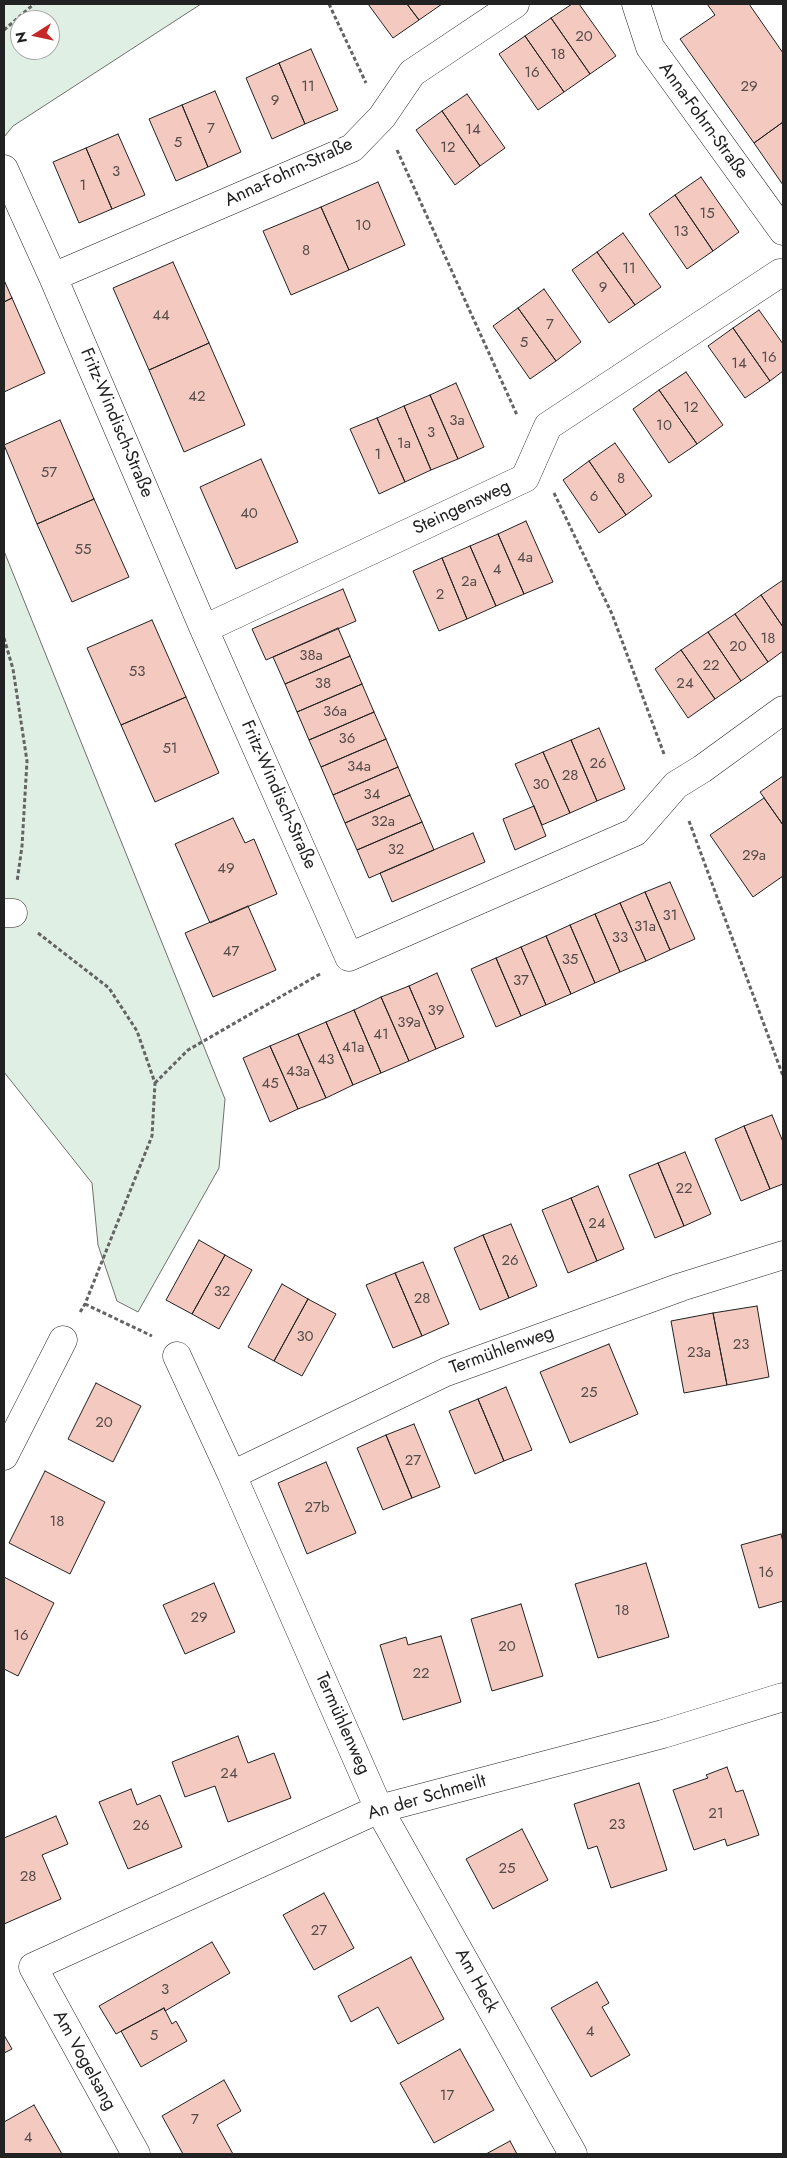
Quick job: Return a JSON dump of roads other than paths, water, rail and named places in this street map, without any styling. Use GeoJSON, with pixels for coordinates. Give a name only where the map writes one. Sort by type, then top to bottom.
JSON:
{"type":"FeatureCollection","features":[{"type":"Feature","properties":{"kind":"street","name":"Anna-Fohrn-Straße"},"geometry":{"type":"LineString","coordinates":[[54,277],[352,148],[382,117],[412,73],[515,4]]}},
{"type":"Feature","properties":{"kind":"street","name":"Anna-Fohrn-Straße"},"geometry":{"type":"LineString","coordinates":[[636,4],[650,47],[783,231]]}},
{"type":"Feature","properties":{"kind":"street","name":"Fritz-Windisch-Straße"},"geometry":{"type":"LineString","coordinates":[[4,169],[54,277],[204,629],[349,957],[495,895],[635,832],[676,785],[702,769],[783,710]]}},
{"type":"Feature","properties":{"kind":"street","name":"Steingensweg"},"geometry":{"type":"LineString","coordinates":[[204,629],[525,478],[548,426],[782,265]]}},
{"type":"Feature","properties":{"kind":"street","name":"Termühlenweg"},"geometry":{"type":"LineString","coordinates":[[232,1475],[446,1372],[681,1287],[783,1255]]}},
{"type":"Feature","properties":{"kind":"street"},"geometry":{"type":"LineString","coordinates":[[4,1455],[63,1340]]}},
{"type":"Feature","properties":{"kind":"street","name":"Termühlenweg"},"geometry":{"type":"LineString","coordinates":[[177,1356],[232,1475],[380,1809]]}},
{"type":"Feature","properties":{"kind":"street","name":"An der Schmeilt"},"geometry":{"type":"LineString","coordinates":[[33,1967],[380,1809],[663,1734],[783,1697]]}},
{"type":"Feature","properties":{"kind":"street","name":"Am Heck"},"geometry":{"type":"LineString","coordinates":[[380,1809],[573,2154]]}},
{"type":"Feature","properties":{"kind":"street","name":"Am Vogelsang"},"geometry":{"type":"LineString","coordinates":[[33,1967],[136,2154]]}}]}
